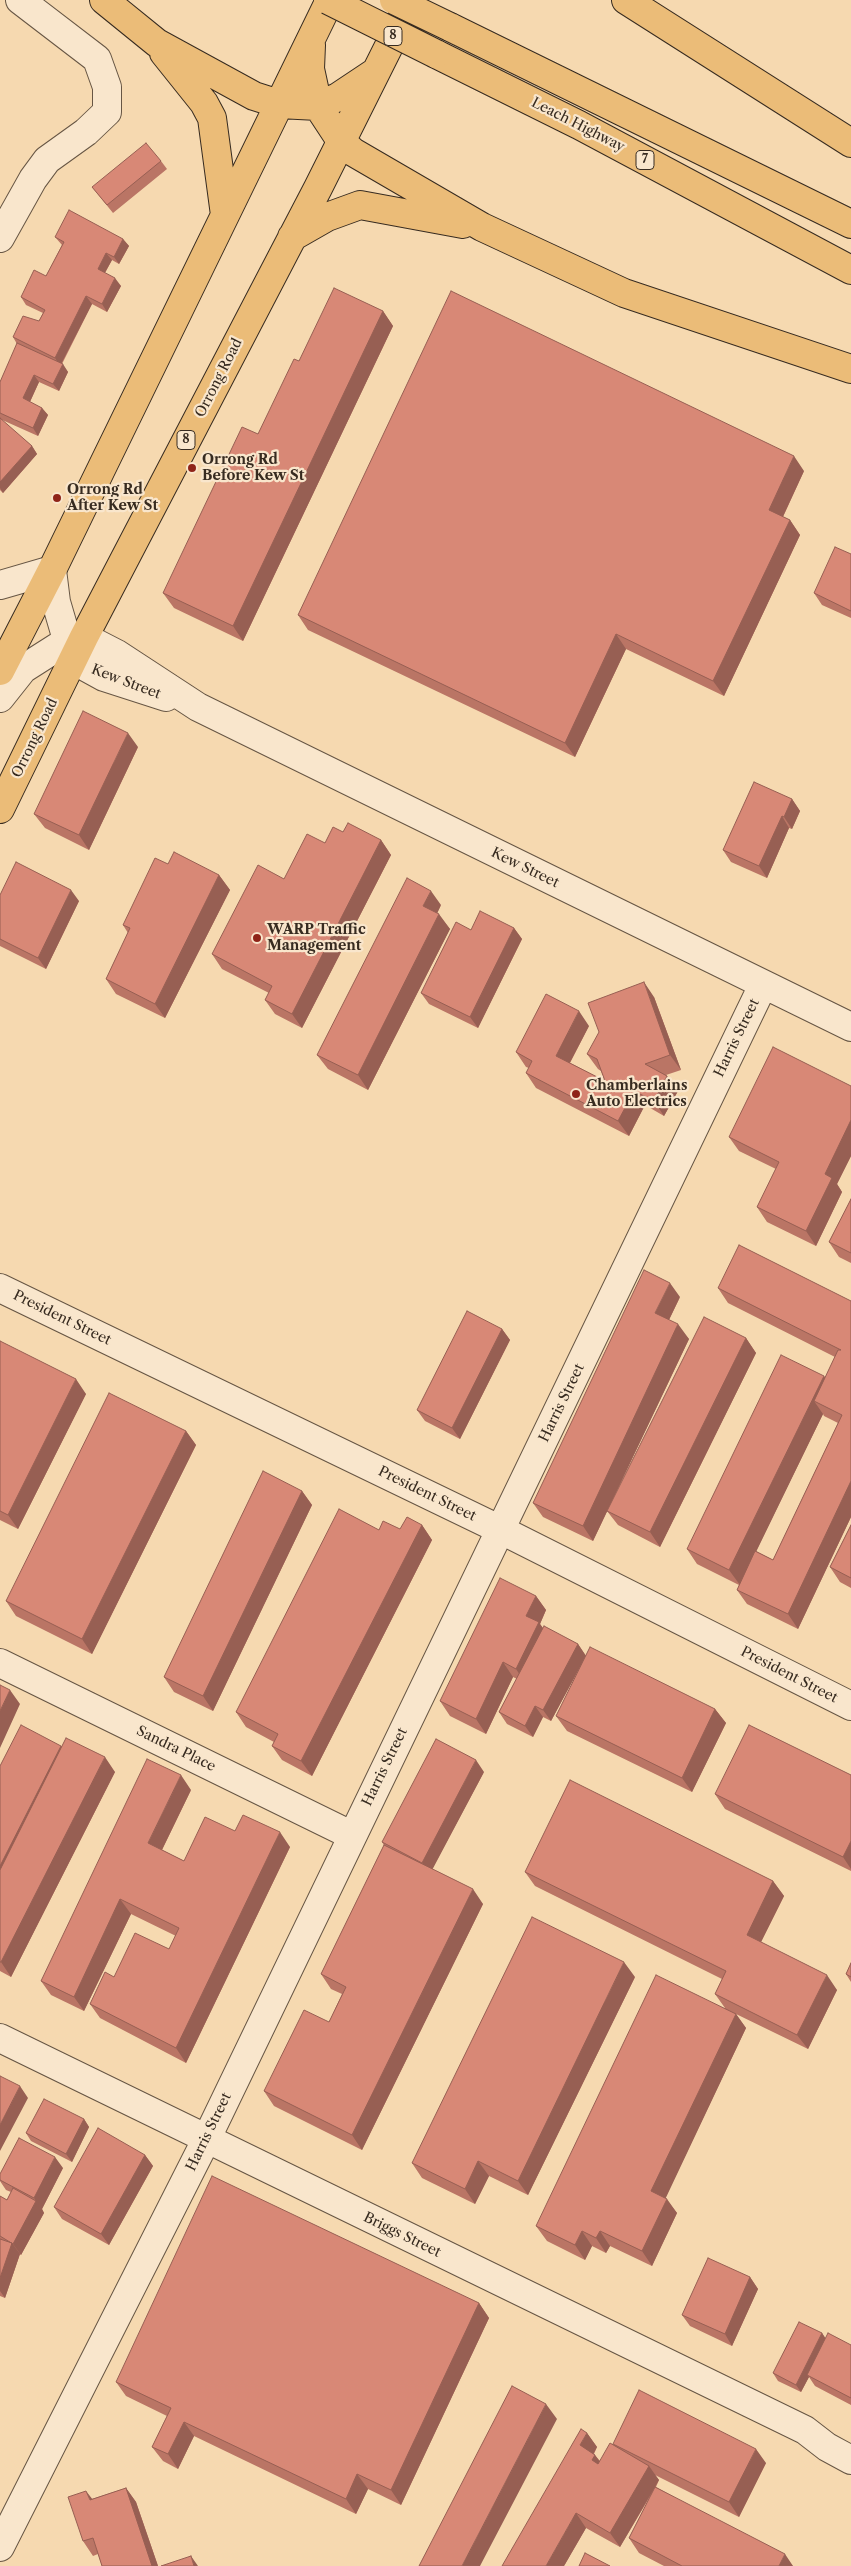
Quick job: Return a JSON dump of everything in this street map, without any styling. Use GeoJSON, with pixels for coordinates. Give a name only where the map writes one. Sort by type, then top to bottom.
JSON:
{"type":"FeatureCollection","features":[{"type":"Feature","properties":{"kind":"highway"},"geometry":{"type":"LineString","coordinates":[[104,0],[157,44],[254,96],[279,104],[318,106],[338,98],[375,72]]}},
{"type":"Feature","properties":{"kind":"highway"},"geometry":{"type":"LineString","coordinates":[[1,658],[52,570],[329,0]]}},
{"type":"Feature","properties":{"kind":"highway","name":"Leach Highway"},"geometry":{"type":"LineString","coordinates":[[329,0],[579,125],[851,270]]}},
{"type":"Feature","properties":{"kind":"highway"},"geometry":{"type":"LineString","coordinates":[[394,0],[851,224]]}},
{"type":"Feature","properties":{"kind":"highway","name":"Orrong Road"},"geometry":{"type":"LineString","coordinates":[[0,809],[75,646],[292,237],[412,0]]}},
{"type":"Feature","properties":{"kind":"highway"},"geometry":{"type":"LineString","coordinates":[[626,0],[851,143]]}},
{"type":"Feature","properties":{"kind":"highway"},"geometry":{"type":"LineString","coordinates":[[311,39],[310,69],[318,106],[341,141],[353,152],[482,227],[624,294],[851,369]]}},
{"type":"Feature","properties":{"kind":"highway"},"geometry":{"type":"LineString","coordinates":[[157,44],[204,103],[212,118],[225,215]]}},
{"type":"Feature","properties":{"kind":"highway"},"geometry":{"type":"LineString","coordinates":[[292,237],[326,217],[360,204],[482,227]]}},
{"type":"Feature","properties":{"kind":"street"},"geometry":{"type":"LineString","coordinates":[[1,235],[33,179],[47,160],[86,132],[108,112],[108,87],[98,59],[20,0]]}},
{"type":"Feature","properties":{"kind":"street"},"geometry":{"type":"LineString","coordinates":[[0,586],[52,570],[56,602],[75,646],[23,669],[0,698]]}},
{"type":"Feature","properties":{"kind":"street","name":"Kew Street"},"geometry":{"type":"LineString","coordinates":[[75,646],[104,677],[198,708],[851,1027]]}},
{"type":"Feature","properties":{"kind":"street","name":"Harris Street"},"geometry":{"type":"LineString","coordinates":[[0,2547],[206,2140],[351,1835],[501,1530],[763,985]]}},
{"type":"Feature","properties":{"kind":"street","name":"President Street"},"geometry":{"type":"LineString","coordinates":[[0,1288],[501,1530],[851,1706]]}},
{"type":"Feature","properties":{"kind":"street","name":"Sandra Place"},"geometry":{"type":"LineString","coordinates":[[0,1663],[351,1835]]}},
{"type":"Feature","properties":{"kind":"street","name":"Briggs Street"},"geometry":{"type":"LineString","coordinates":[[0,2038],[206,2140],[805,2430],[827,2447],[851,2460]]}},
{"type":"Feature","properties":{"kind":"street","name":"Briggs Street"},"geometry":{"type":"LineString","coordinates":[[805,2430],[825,2433],[851,2446]]}},
{"type":"Feature","properties":{"kind":"building"},"geometry":{"type":"Polygon","coordinates":[[[146,143],[161,161],[107,205],[92,187],[146,143]]]}},
{"type":"Feature","properties":{"kind":"building"},"geometry":{"type":"Polygon","coordinates":[[[69,210],[123,239],[114,257],[106,253],[98,269],[115,278],[102,304],[86,296],[55,358],[13,337],[23,316],[39,321],[45,310],[21,297],[34,270],[46,276],[64,242],[55,237],[69,210]]]}},
{"type":"Feature","properties":{"kind":"building"},"geometry":{"type":"Polygon","coordinates":[[[334,288],[383,311],[233,626],[163,593],[242,427],[258,434],[294,359],[299,361],[334,288]]]}},
{"type":"Feature","properties":{"kind":"building"},"geometry":{"type":"Polygon","coordinates":[[[451,291],[794,456],[769,510],[790,520],[713,681],[616,634],[565,743],[298,615],[451,291]]]}},
{"type":"Feature","properties":{"kind":"building"},"geometry":{"type":"Polygon","coordinates":[[[17,343],[63,364],[53,384],[34,375],[23,398],[42,408],[33,428],[0,413],[0,382],[17,343]]]}},
{"type":"Feature","properties":{"kind":"building"},"geometry":{"type":"Polygon","coordinates":[[[0,418],[32,446],[0,482],[0,418]]]}},
{"type":"Feature","properties":{"kind":"building"},"geometry":{"type":"Polygon","coordinates":[[[835,547],[851,554],[851,611],[814,593],[835,547]]]}},
{"type":"Feature","properties":{"kind":"building"},"geometry":{"type":"Polygon","coordinates":[[[83,711],[128,733],[79,835],[34,814],[83,711]]]}},
{"type":"Feature","properties":{"kind":"building"},"geometry":{"type":"Polygon","coordinates":[[[754,782],[792,799],[759,866],[723,850],[754,782]]]}},
{"type":"Feature","properties":{"kind":"building"},"geometry":{"type":"Polygon","coordinates":[[[348,823],[381,840],[292,1014],[265,1000],[272,986],[212,954],[258,865],[284,879],[307,834],[325,843],[333,827],[343,832],[348,823]]]}},
{"type":"Feature","properties":{"kind":"building"},"geometry":{"type":"Polygon","coordinates":[[[174,852],[219,875],[155,1004],[106,979],[130,928],[123,925],[155,858],[168,864],[174,852]]]}},
{"type":"Feature","properties":{"kind":"building"},"geometry":{"type":"Polygon","coordinates":[[[16,862],[71,890],[38,958],[0,939],[0,895],[16,862]]]}},
{"type":"Feature","properties":{"kind":"building"},"geometry":{"type":"Polygon","coordinates":[[[407,878],[431,891],[423,906],[439,914],[358,1075],[317,1055],[407,878]]]}},
{"type":"Feature","properties":{"kind":"building"},"geometry":{"type":"Polygon","coordinates":[[[480,911],[514,928],[470,1017],[421,993],[456,922],[471,930],[480,911]]]}},
{"type":"Feature","properties":{"kind":"building"},"geometry":{"type":"Polygon","coordinates":[[[644,982],[670,1055],[645,1064],[667,1076],[654,1101],[634,1091],[618,1121],[526,1073],[532,1061],[516,1052],[546,994],[579,1011],[556,1056],[605,1081],[597,1059],[587,1054],[599,1032],[588,1003],[644,982]]]}},
{"type":"Feature","properties":{"kind":"building"},"geometry":{"type":"Polygon","coordinates":[[[773,1047],[851,1086],[851,1120],[825,1174],[832,1178],[806,1231],[757,1207],[779,1162],[729,1137],[773,1047]]]}},
{"type":"Feature","properties":{"kind":"building"},"geometry":{"type":"Polygon","coordinates":[[[851,1199],[851,1253],[829,1242],[851,1199]]]}},
{"type":"Feature","properties":{"kind":"building"},"geometry":{"type":"Polygon","coordinates":[[[739,1245],[851,1301],[851,1481],[788,1614],[737,1590],[755,1551],[773,1560],[842,1415],[814,1401],[838,1350],[841,1350],[718,1288],[739,1245]]]}},
{"type":"Feature","properties":{"kind":"building"},"geometry":{"type":"Polygon","coordinates":[[[644,1270],[670,1283],[655,1313],[678,1324],[583,1526],[533,1503],[644,1270]]]}},
{"type":"Feature","properties":{"kind":"building"},"geometry":{"type":"Polygon","coordinates":[[[467,1311],[502,1329],[452,1428],[417,1410],[467,1311]]]}},
{"type":"Feature","properties":{"kind":"building"},"geometry":{"type":"Polygon","coordinates":[[[704,1317],[746,1338],[650,1532],[607,1511],[704,1317]]]}},
{"type":"Feature","properties":{"kind":"building"},"geometry":{"type":"Polygon","coordinates":[[[0,1341],[76,1379],[8,1515],[0,1511],[0,1341]]]}},
{"type":"Feature","properties":{"kind":"building"},"geometry":{"type":"Polygon","coordinates":[[[781,1355],[824,1376],[729,1570],[687,1549],[781,1355]]]}},
{"type":"Feature","properties":{"kind":"building"},"geometry":{"type":"Polygon","coordinates":[[[109,1393],[186,1431],[82,1639],[6,1601],[109,1393]]]}},
{"type":"Feature","properties":{"kind":"building"},"geometry":{"type":"Polygon","coordinates":[[[263,1471],[302,1491],[203,1696],[164,1677],[263,1471]]]}},
{"type":"Feature","properties":{"kind":"building"},"geometry":{"type":"Polygon","coordinates":[[[339,1509],[379,1530],[383,1521],[400,1529],[407,1517],[422,1525],[301,1761],[272,1746],[278,1734],[236,1712],[339,1509]]]}},
{"type":"Feature","properties":{"kind":"building"},"geometry":{"type":"Polygon","coordinates":[[[851,1525],[851,1578],[830,1567],[851,1525]]]}},
{"type":"Feature","properties":{"kind":"building"},"geometry":{"type":"Polygon","coordinates":[[[500,1578],[536,1596],[526,1616],[539,1622],[516,1669],[503,1662],[476,1719],[440,1701],[500,1578]]]}},
{"type":"Feature","properties":{"kind":"building"},"geometry":{"type":"Polygon","coordinates":[[[544,1626],[578,1644],[543,1710],[535,1706],[525,1726],[499,1712],[544,1626]]]}},
{"type":"Feature","properties":{"kind":"building"},"geometry":{"type":"Polygon","coordinates":[[[590,1647],[715,1709],[682,1778],[556,1716],[590,1647]]]}},
{"type":"Feature","properties":{"kind":"building"},"geometry":{"type":"Polygon","coordinates":[[[0,1685],[10,1690],[0,1711],[0,1685]]]}},
{"type":"Feature","properties":{"kind":"building"},"geometry":{"type":"Polygon","coordinates":[[[21,1725],[61,1746],[0,1866],[0,1766],[21,1725]]]}},
{"type":"Feature","properties":{"kind":"building"},"geometry":{"type":"Polygon","coordinates":[[[749,1725],[851,1775],[851,1841],[843,1857],[715,1794],[749,1725]]]}},
{"type":"Feature","properties":{"kind":"building"},"geometry":{"type":"Polygon","coordinates":[[[66,1738],[105,1757],[0,1962],[0,1870],[66,1738]]]}},
{"type":"Feature","properties":{"kind":"building"},"geometry":{"type":"Polygon","coordinates":[[[436,1739],[476,1760],[422,1863],[382,1842],[436,1739]]]}},
{"type":"Feature","properties":{"kind":"building"},"geometry":{"type":"Polygon","coordinates":[[[147,1759],[181,1775],[148,1843],[184,1861],[205,1817],[235,1831],[243,1815],[280,1832],[176,2048],[90,2004],[105,1972],[114,1977],[135,1933],[169,1949],[179,1928],[120,1899],[74,1997],[41,1981],[147,1759]]]}},
{"type":"Feature","properties":{"kind":"building"},"geometry":{"type":"Polygon","coordinates":[[[570,1780],[773,1881],[747,1935],[827,1975],[797,2035],[715,1994],[726,1971],[525,1872],[570,1780]]]}},
{"type":"Feature","properties":{"kind":"building"},"geometry":{"type":"Polygon","coordinates":[[[384,1845],[473,1889],[352,2135],[264,2091],[304,2010],[329,2022],[346,1987],[321,1974],[384,1845]]]}},
{"type":"Feature","properties":{"kind":"building"},"geometry":{"type":"Polygon","coordinates":[[[532,1917],[624,1962],[518,2181],[478,2161],[465,2189],[412,2163],[532,1917]]]}},
{"type":"Feature","properties":{"kind":"building"},"geometry":{"type":"Polygon","coordinates":[[[851,1963],[851,1977],[846,1974],[851,1963]]]}},
{"type":"Feature","properties":{"kind":"building"},"geometry":{"type":"Polygon","coordinates":[[[656,1975],[736,2014],[651,2191],[667,2199],[642,2251],[600,2231],[596,2238],[582,2231],[575,2245],[536,2226],[656,1975]]]}},
{"type":"Feature","properties":{"kind":"building"},"geometry":{"type":"Polygon","coordinates":[[[0,2076],[20,2086],[0,2125],[0,2076]]]}},
{"type":"Feature","properties":{"kind":"building"},"geometry":{"type":"Polygon","coordinates":[[[44,2099],[84,2119],[66,2154],[26,2133],[44,2099]]]}},
{"type":"Feature","properties":{"kind":"building"},"geometry":{"type":"Polygon","coordinates":[[[98,2128],[145,2155],[101,2234],[54,2207],[98,2128]]]}},
{"type":"Feature","properties":{"kind":"building"},"geometry":{"type":"Polygon","coordinates":[[[19,2138],[55,2157],[34,2198],[0,2180],[0,2174],[19,2138]]]}},
{"type":"Feature","properties":{"kind":"building"},"geometry":{"type":"Polygon","coordinates":[[[212,2176],[479,2303],[391,2490],[357,2474],[346,2499],[184,2422],[168,2454],[152,2447],[171,2408],[116,2382],[212,2176]]]}},
{"type":"Feature","properties":{"kind":"building"},"geometry":{"type":"Polygon","coordinates":[[[13,2188],[36,2201],[13,2244],[0,2236],[0,2196],[7,2200],[13,2188]]]}},
{"type":"Feature","properties":{"kind":"building"},"geometry":{"type":"Polygon","coordinates":[[[0,2239],[12,2243],[0,2278],[0,2239]]]}},
{"type":"Feature","properties":{"kind":"building"},"geometry":{"type":"Polygon","coordinates":[[[708,2258],[750,2277],[725,2334],[682,2315],[708,2258]]]}},
{"type":"Feature","properties":{"kind":"building"},"geometry":{"type":"Polygon","coordinates":[[[799,2322],[822,2333],[796,2385],[773,2373],[799,2322]]]}},
{"type":"Feature","properties":{"kind":"building"},"geometry":{"type":"Polygon","coordinates":[[[828,2333],[851,2345],[851,2398],[807,2375],[828,2333]]]}},
{"type":"Feature","properties":{"kind":"building"},"geometry":{"type":"Polygon","coordinates":[[[512,2386],[546,2404],[462,2566],[419,2566],[512,2386]]]}},
{"type":"Feature","properties":{"kind":"building"},"geometry":{"type":"Polygon","coordinates":[[[639,2390],[756,2449],[729,2502],[613,2444],[639,2390]]]}},
{"type":"Feature","properties":{"kind":"building"},"geometry":{"type":"Polygon","coordinates":[[[581,2429],[587,2433],[580,2445],[595,2455],[592,2460],[598,2464],[610,2443],[649,2466],[610,2533],[576,2513],[546,2566],[502,2566],[581,2429]]]}},
{"type":"Feature","properties":{"kind":"building"},"geometry":{"type":"Polygon","coordinates":[[[655,2487],[785,2554],[779,2566],[682,2566],[629,2538],[655,2487]]]}},
{"type":"Feature","properties":{"kind":"building"},"geometry":{"type":"Polygon","coordinates":[[[126,2488],[152,2566],[102,2566],[93,2538],[83,2541],[68,2497],[86,2491],[90,2500],[126,2488]]]}},
{"type":"Feature","properties":{"kind":"building"},"geometry":{"type":"Polygon","coordinates":[[[585,2553],[610,2566],[579,2566],[585,2553]]]}},
{"type":"Feature","properties":{"kind":"building"},"geometry":{"type":"Polygon","coordinates":[[[191,2556],[194,2566],[161,2566],[191,2556]]]}},
{"type":"Feature","properties":{"kind":"place","name":"Orrong Rd Before Kew St"},"geometry":{"type":"Point","coordinates":[192,468]}},
{"type":"Feature","properties":{"kind":"place","name":"Orrong Rd After Kew St"},"geometry":{"type":"Point","coordinates":[57,498]}},
{"type":"Feature","properties":{"kind":"place","name":"WARP Traffic Management"},"geometry":{"type":"Point","coordinates":[257,938]}},
{"type":"Feature","properties":{"kind":"place","name":"Chamberlains Auto Electrics"},"geometry":{"type":"Point","coordinates":[576,1094]}}]}
